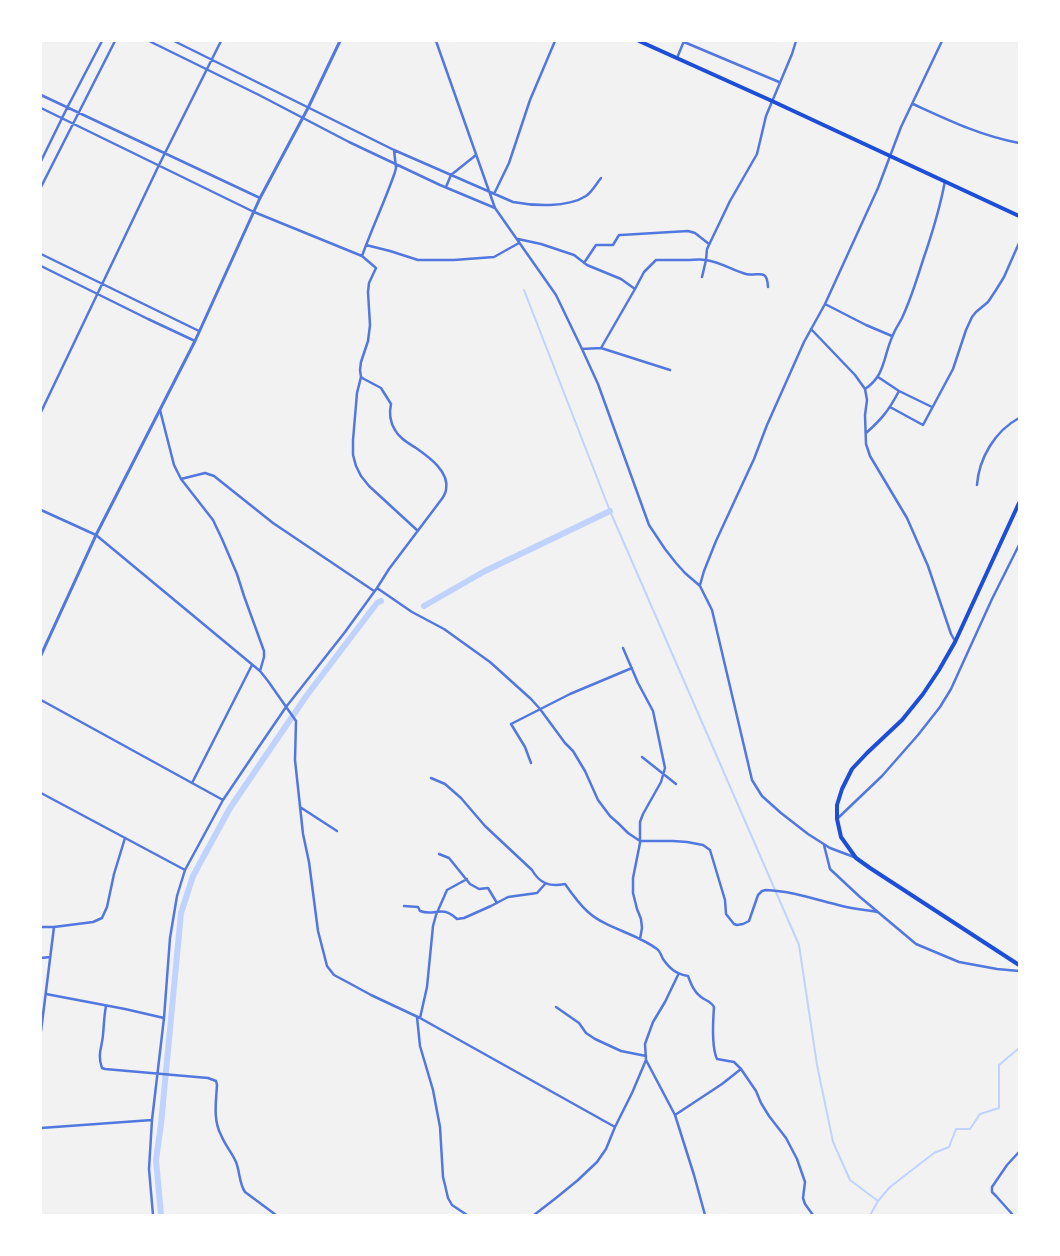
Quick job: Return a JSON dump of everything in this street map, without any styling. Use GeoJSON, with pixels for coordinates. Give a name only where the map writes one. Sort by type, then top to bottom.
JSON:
{"type":"FeatureCollection","features":[{"type":"Feature","properties":{"kind":"main road"},"geometry":{"type":"LineString","coordinates":[[639,41],[1019,216]]}},
{"type":"Feature","properties":{"kind":"main road"},"geometry":{"type":"LineString","coordinates":[[1019,503],[955,642],[923,694],[902,720],[852,769],[842,789],[837,819],[841,837],[856,858],[1019,965]]}},
{"type":"Feature","properties":{"kind":"street"},"geometry":{"type":"LineString","coordinates":[[41,161],[102,41]]}},
{"type":"Feature","properties":{"kind":"street"},"geometry":{"type":"LineString","coordinates":[[41,187],[115,41]]}},
{"type":"Feature","properties":{"kind":"street"},"geometry":{"type":"LineString","coordinates":[[149,41],[395,164],[495,208]]}},
{"type":"Feature","properties":{"kind":"street"},"geometry":{"type":"LineString","coordinates":[[174,41],[394,150],[513,202],[545,206],[577,200],[593,189],[601,178]]}},
{"type":"Feature","properties":{"kind":"street"},"geometry":{"type":"LineString","coordinates":[[41,412],[159,165],[221,41]]}},
{"type":"Feature","properties":{"kind":"street"},"geometry":{"type":"LineString","coordinates":[[41,655],[96,535],[195,341],[260,198],[303,118],[340,41]]}},
{"type":"Feature","properties":{"kind":"street"},"geometry":{"type":"LineString","coordinates":[[436,41],[495,208],[556,295],[582,348],[598,384],[649,525],[676,563],[700,586],[712,610],[752,780],[762,796],[808,834],[830,848],[856,858]]}},
{"type":"Feature","properties":{"kind":"street"},"geometry":{"type":"LineString","coordinates":[[494,194],[509,163],[530,100],[555,41]]}},
{"type":"Feature","properties":{"kind":"street"},"geometry":{"type":"LineString","coordinates":[[702,277],[707,249],[757,154],[762,128],[796,41]]}},
{"type":"Feature","properties":{"kind":"street"},"geometry":{"type":"LineString","coordinates":[[700,586],[716,541],[771,417],[878,188],[901,127],[942,41]]}},
{"type":"Feature","properties":{"kind":"street"},"geometry":{"type":"LineString","coordinates":[[677,58],[684,42],[780,82]]}},
{"type":"Feature","properties":{"kind":"street"},"geometry":{"type":"LineString","coordinates":[[41,95],[260,198]]}},
{"type":"Feature","properties":{"kind":"street"},"geometry":{"type":"LineString","coordinates":[[913,104],[978,132],[1019,143]]}},
{"type":"Feature","properties":{"kind":"street"},"geometry":{"type":"LineString","coordinates":[[41,108],[254,212],[362,256],[376,268],[369,283],[370,324],[368,341],[361,362],[353,455],[356,466],[368,486],[418,531]]}},
{"type":"Feature","properties":{"kind":"street"},"geometry":{"type":"LineString","coordinates":[[362,256],[396,172],[394,150]]}},
{"type":"Feature","properties":{"kind":"street"},"geometry":{"type":"LineString","coordinates":[[446,187],[451,175],[476,155]]}},
{"type":"Feature","properties":{"kind":"street"},"geometry":{"type":"LineString","coordinates":[[865,389],[878,377],[883,367],[892,336],[915,287],[937,219],[945,182]]}},
{"type":"Feature","properties":{"kind":"street"},"geometry":{"type":"LineString","coordinates":[[584,263],[596,245],[613,245],[621,235],[688,231],[695,233],[709,244]]}},
{"type":"Feature","properties":{"kind":"street"},"geometry":{"type":"LineString","coordinates":[[516,239],[562,250],[592,268],[621,279],[635,288]]}},
{"type":"Feature","properties":{"kind":"street"},"geometry":{"type":"LineString","coordinates":[[366,245],[418,260],[454,260],[494,257],[519,243]]}},
{"type":"Feature","properties":{"kind":"street"},"geometry":{"type":"LineString","coordinates":[[890,407],[923,425],[953,369],[972,317],[988,302],[996,290],[1019,243]]}},
{"type":"Feature","properties":{"kind":"street"},"geometry":{"type":"LineString","coordinates":[[41,254],[199,331]]}},
{"type":"Feature","properties":{"kind":"street"},"geometry":{"type":"LineString","coordinates":[[601,348],[644,272],[656,260],[706,260],[746,274],[759,273],[768,280],[768,287]]}},
{"type":"Feature","properties":{"kind":"street"},"geometry":{"type":"LineString","coordinates":[[41,266],[195,341]]}},
{"type":"Feature","properties":{"kind":"street"},"geometry":{"type":"LineString","coordinates":[[825,304],[892,336]]}},
{"type":"Feature","properties":{"kind":"street"},"geometry":{"type":"LineString","coordinates":[[811,329],[855,375],[865,389],[866,444],[870,456],[907,518],[928,566],[955,642]]}},
{"type":"Feature","properties":{"kind":"street"},"geometry":{"type":"LineString","coordinates":[[582,348],[601,348],[670,370]]}},
{"type":"Feature","properties":{"kind":"street"},"geometry":{"type":"LineString","coordinates":[[152,1215],[149,1168],[152,1120],[164,1018],[170,938],[177,896],[184,870],[238,777],[286,708],[345,632],[389,569],[444,496],[446,488],[446,481],[437,465],[395,431],[390,418],[391,404],[381,388],[361,377]]}},
{"type":"Feature","properties":{"kind":"street"},"geometry":{"type":"LineString","coordinates":[[878,377],[899,391],[932,407]]}},
{"type":"Feature","properties":{"kind":"street"},"geometry":{"type":"LineString","coordinates":[[866,433],[880,420],[899,391]]}},
{"type":"Feature","properties":{"kind":"street"},"geometry":{"type":"LineString","coordinates":[[160,410],[174,465],[181,479],[213,520],[228,551],[264,651],[260,672]]}},
{"type":"Feature","properties":{"kind":"street"},"geometry":{"type":"LineString","coordinates":[[977,485],[980,466],[988,448],[1010,423],[1019,418]]}},
{"type":"Feature","properties":{"kind":"street"},"geometry":{"type":"LineString","coordinates":[[181,479],[204,473],[214,476],[268,519],[375,590],[444,628],[478,653],[540,709],[573,751],[585,771],[598,800],[610,816],[628,833],[640,841],[687,842],[703,845],[710,850],[725,900],[726,914],[734,924],[743,924],[749,921],[758,895],[766,890],[796,894],[843,906],[877,912]]}},
{"type":"Feature","properties":{"kind":"street"},"geometry":{"type":"LineString","coordinates":[[41,510],[96,535],[260,672],[296,721],[294,760],[318,930],[327,966],[334,975],[371,995],[419,1017],[615,1127]]}},
{"type":"Feature","properties":{"kind":"street"},"geometry":{"type":"LineString","coordinates":[[837,819],[882,776],[940,707],[951,689],[1019,545]]}},
{"type":"Feature","properties":{"kind":"street"},"geometry":{"type":"LineString","coordinates":[[624,648],[638,683],[656,719],[665,768],[664,775],[640,822],[640,841],[634,878],[634,893],[642,928],[640,939]]}},
{"type":"Feature","properties":{"kind":"street"},"geometry":{"type":"LineString","coordinates":[[192,783],[252,665]]}},
{"type":"Feature","properties":{"kind":"street"},"geometry":{"type":"LineString","coordinates":[[531,763],[525,747],[511,724],[570,694],[632,668]]}},
{"type":"Feature","properties":{"kind":"street"},"geometry":{"type":"LineString","coordinates":[[41,700],[223,800]]}},
{"type":"Feature","properties":{"kind":"street"},"geometry":{"type":"LineString","coordinates":[[642,757],[676,784]]}},
{"type":"Feature","properties":{"kind":"street"},"geometry":{"type":"LineString","coordinates":[[431,778],[451,789],[461,798],[485,826],[545,884],[554,886],[565,884],[588,912],[658,950],[673,971],[688,976],[695,991],[712,1003],[714,1006],[712,1025],[717,1059],[734,1062],[741,1069],[756,1090],[761,1103],[786,1138],[797,1159],[805,1182],[805,1204],[813,1215]]}},
{"type":"Feature","properties":{"kind":"street"},"geometry":{"type":"LineString","coordinates":[[41,792],[184,870]]}},
{"type":"Feature","properties":{"kind":"street"},"geometry":{"type":"LineString","coordinates":[[300,807],[337,831]]}},
{"type":"Feature","properties":{"kind":"street"},"geometry":{"type":"LineString","coordinates":[[41,927],[93,922],[102,918],[107,907],[115,868],[125,838]]}},
{"type":"Feature","properties":{"kind":"street"},"geometry":{"type":"LineString","coordinates":[[823,844],[830,869],[877,912],[916,944],[959,962],[1019,971]]}},
{"type":"Feature","properties":{"kind":"street"},"geometry":{"type":"LineString","coordinates":[[439,854],[449,858],[470,884],[478,888],[488,888],[497,904]]}},
{"type":"Feature","properties":{"kind":"street"},"geometry":{"type":"LineString","coordinates":[[467,880],[447,890],[438,911],[433,926],[427,987],[419,1017],[420,1046],[433,1090],[440,1128],[443,1177],[448,1198],[452,1205],[467,1215]]}},
{"type":"Feature","properties":{"kind":"street"},"geometry":{"type":"LineString","coordinates":[[404,906],[418,907],[420,912],[426,913],[445,911],[457,920],[497,904],[508,897],[537,893],[545,884]]}},
{"type":"Feature","properties":{"kind":"street"},"geometry":{"type":"LineString","coordinates":[[41,1031],[54,927]]}},
{"type":"Feature","properties":{"kind":"street"},"geometry":{"type":"LineString","coordinates":[[41,958],[50,957]]}},
{"type":"Feature","properties":{"kind":"street"},"geometry":{"type":"LineString","coordinates":[[678,974],[653,1022],[645,1044],[646,1058],[675,1115],[694,1175],[704,1215]]}},
{"type":"Feature","properties":{"kind":"street"},"geometry":{"type":"LineString","coordinates":[[46,994],[164,1018]]}},
{"type":"Feature","properties":{"kind":"street"},"geometry":{"type":"LineString","coordinates":[[106,1006],[100,1049],[102,1068],[211,1078],[216,1081],[216,1117],[218,1127],[220,1135],[237,1164],[242,1187],[245,1192],[276,1215]]}},
{"type":"Feature","properties":{"kind":"street"},"geometry":{"type":"LineString","coordinates":[[556,1007],[579,1023],[595,1039],[621,1051],[646,1058]]}},
{"type":"Feature","properties":{"kind":"street"},"geometry":{"type":"LineString","coordinates":[[534,1215],[597,1162],[606,1150],[646,1058]]}},
{"type":"Feature","properties":{"kind":"street"},"geometry":{"type":"LineString","coordinates":[[675,1115],[741,1069]]}},
{"type":"Feature","properties":{"kind":"street"},"geometry":{"type":"LineString","coordinates":[[41,1128],[152,1120]]}},
{"type":"Feature","properties":{"kind":"street"},"geometry":{"type":"LineString","coordinates":[[1013,1215],[992,1192],[992,1187],[1007,1165],[1019,1152]]}},
{"type":"Feature","properties":{"kind":"waterway"},"geometry":{"type":"LineString","coordinates":[[524,290],[610,511],[799,945],[817,1065],[833,1142],[850,1180],[878,1201]]}},
{"type":"Feature","properties":{"kind":"waterway"},"geometry":{"type":"LineString","coordinates":[[424,606],[485,571],[610,511]]}},
{"type":"Feature","properties":{"kind":"waterway"},"geometry":{"type":"LineString","coordinates":[[161,1215],[156,1160],[181,913],[193,876],[230,808],[307,695],[377,603],[381,601]]}},
{"type":"Feature","properties":{"kind":"waterway"},"geometry":{"type":"LineString","coordinates":[[870,1215],[878,1201],[890,1187],[934,1153],[949,1147],[956,1129],[970,1129],[980,1114],[999,1108],[999,1065],[1019,1048]]}}]}
